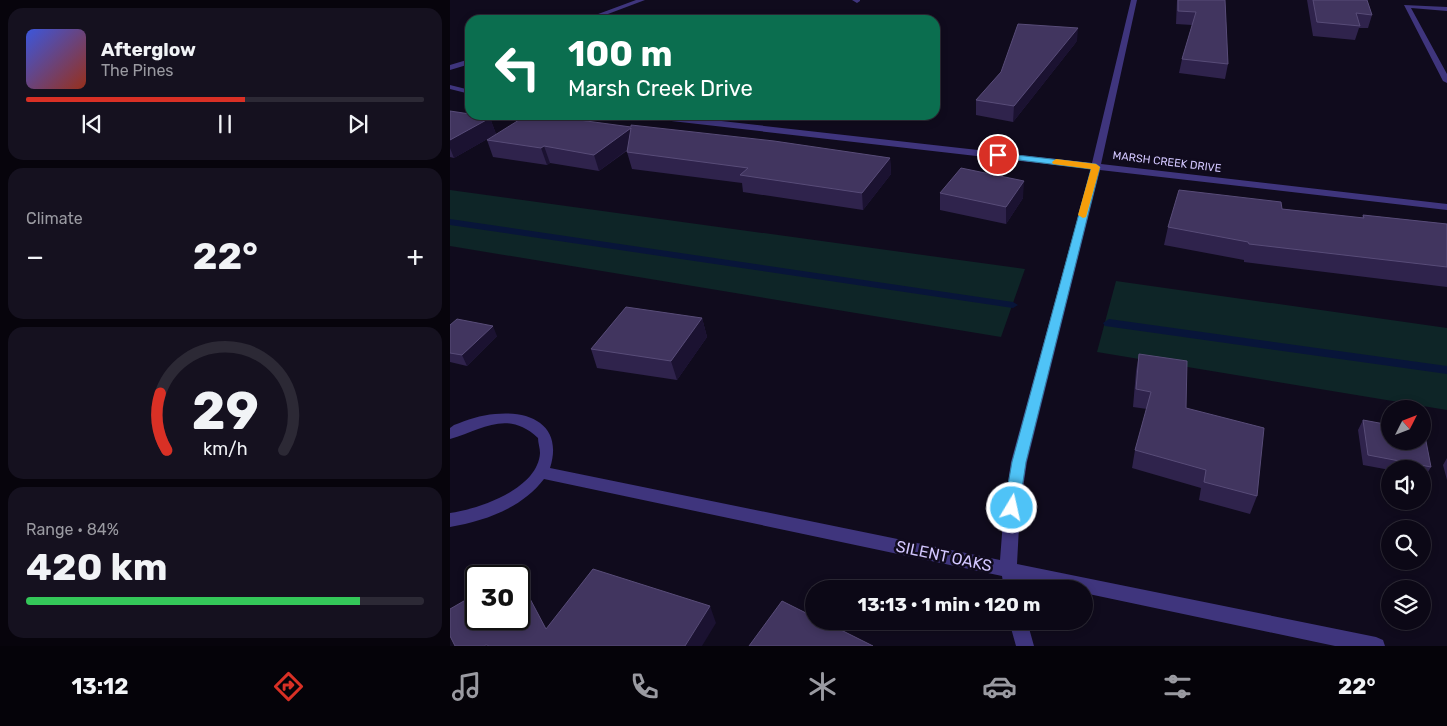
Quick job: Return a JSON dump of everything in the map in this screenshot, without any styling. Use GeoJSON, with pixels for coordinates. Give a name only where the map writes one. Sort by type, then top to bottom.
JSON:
{"type":"FeatureCollection","features":[{"type":"Feature","properties":{"kind":"street"},"geometry":{"type":"LineString","coordinates":[[599,15],[642,0]]}},
{"type":"Feature","properties":{"kind":"street"},"geometry":{"type":"LineString","coordinates":[[1012,580],[1008,558],[1012,508],[1019,462],[1096,167],[1134,0]]}},
{"type":"Feature","properties":{"kind":"street"},"geometry":{"type":"LineString","coordinates":[[1447,9],[1406,6],[1447,81]]}},
{"type":"Feature","properties":{"kind":"street"},"geometry":{"type":"LineString","coordinates":[[450,68],[465,63]]}},
{"type":"Feature","properties":{"kind":"street"},"geometry":{"type":"LineString","coordinates":[[450,87],[465,91]]}},
{"type":"Feature","properties":{"kind":"street","name":"MARSH CREEK DRIVE"},"geometry":{"type":"LineString","coordinates":[[688,120],[1447,208]]}},
{"type":"Feature","properties":{"kind":"street"},"geometry":{"type":"LineString","coordinates":[[450,434],[486,420],[511,419],[532,424],[545,436],[547,452],[541,472],[523,492],[497,508],[467,519],[450,520]]}},
{"type":"Feature","properties":{"kind":"street","name":"SILENT OAKS"},"geometry":{"type":"LineString","coordinates":[[541,472],[1376,646]]}},
{"type":"Feature","properties":{"kind":"street"},"geometry":{"type":"LineString","coordinates":[[1021,630],[1025,646]]}},
{"type":"Feature","properties":{"kind":"green space"},"geometry":{"type":"Polygon","coordinates":[[[450,190],[1025,269],[1001,337],[450,246],[450,190]]]}},
{"type":"Feature","properties":{"kind":"green space"},"geometry":{"type":"Polygon","coordinates":[[[1116,281],[1447,328],[1447,410],[1431,407],[1431,400],[1387,400],[1097,352],[1116,281]]]}},
{"type":"Feature","properties":{"kind":"building"},"geometry":{"type":"Polygon","coordinates":[[[1178,0],[1225,0],[1228,64],[1182,59],[1196,12],[1178,11],[1178,0]]]}},
{"type":"Feature","properties":{"kind":"building"},"geometry":{"type":"Polygon","coordinates":[[[1313,0],[1367,0],[1372,15],[1356,13],[1360,26],[1317,22],[1313,0]]]}},
{"type":"Feature","properties":{"kind":"building"},"geometry":{"type":"Polygon","coordinates":[[[1018,24],[1078,28],[1014,106],[976,100],[1001,72],[1018,24]]]}},
{"type":"Feature","properties":{"kind":"building"},"geometry":{"type":"Polygon","coordinates":[[[450,111],[465,113],[465,120],[486,120],[450,140],[450,111]]]}},
{"type":"Feature","properties":{"kind":"building"},"geometry":{"type":"Polygon","coordinates":[[[519,120],[579,120],[774,141],[890,158],[862,193],[740,175],[748,168],[627,152],[631,128],[594,155],[544,146],[541,148],[487,140],[519,120]]]}},
{"type":"Feature","properties":{"kind":"building"},"geometry":{"type":"Polygon","coordinates":[[[961,168],[1024,181],[1006,207],[940,193],[961,168]]]}},
{"type":"Feature","properties":{"kind":"building"},"geometry":{"type":"Polygon","coordinates":[[[1179,190],[1281,202],[1282,209],[1364,218],[1363,215],[1447,224],[1447,267],[1249,244],[1248,242],[1168,227],[1179,190]]]}},
{"type":"Feature","properties":{"kind":"building"},"geometry":{"type":"Polygon","coordinates":[[[626,307],[702,318],[671,361],[591,349],[626,307]]]}},
{"type":"Feature","properties":{"kind":"building"},"geometry":{"type":"Polygon","coordinates":[[[457,319],[493,326],[462,355],[450,353],[450,325],[457,319]]]}},
{"type":"Feature","properties":{"kind":"building"},"geometry":{"type":"Polygon","coordinates":[[[1139,354],[1187,361],[1186,408],[1264,428],[1257,496],[1204,482],[1206,470],[1135,450],[1151,392],[1136,389],[1139,354]]]}},
{"type":"Feature","properties":{"kind":"building"},"geometry":{"type":"Polygon","coordinates":[[[1363,420],[1381,423],[1381,450],[1428,450],[1430,460],[1394,460],[1368,455],[1363,420]]]}},
{"type":"Feature","properties":{"kind":"building"},"geometry":{"type":"Polygon","coordinates":[[[593,569],[710,606],[685,646],[455,646],[450,636],[450,609],[465,600],[465,630],[530,630],[530,599],[546,629],[593,569]]]}},
{"type":"Feature","properties":{"kind":"building"},"geometry":{"type":"Polygon","coordinates":[[[782,601],[805,612],[805,630],[841,630],[873,646],[749,646],[782,601]]]}},
{"type":"Feature","properties":{"kind":"waterway"},"geometry":{"type":"LineString","coordinates":[[450,222],[1013,305]]}},
{"type":"Feature","properties":{"kind":"waterway"},"geometry":{"type":"LineString","coordinates":[[1109,323],[1447,370]]}},
{"type":"Feature","properties":{"kind":"slow traffic"},"geometry":{"type":"LineString","coordinates":[[1056,162],[1096,167],[1083,215]]}},
{"type":"Feature","properties":{"kind":"route"},"geometry":{"type":"LineString","coordinates":[[998,155],[1096,167],[1019,462],[1012,508]]}}]}
